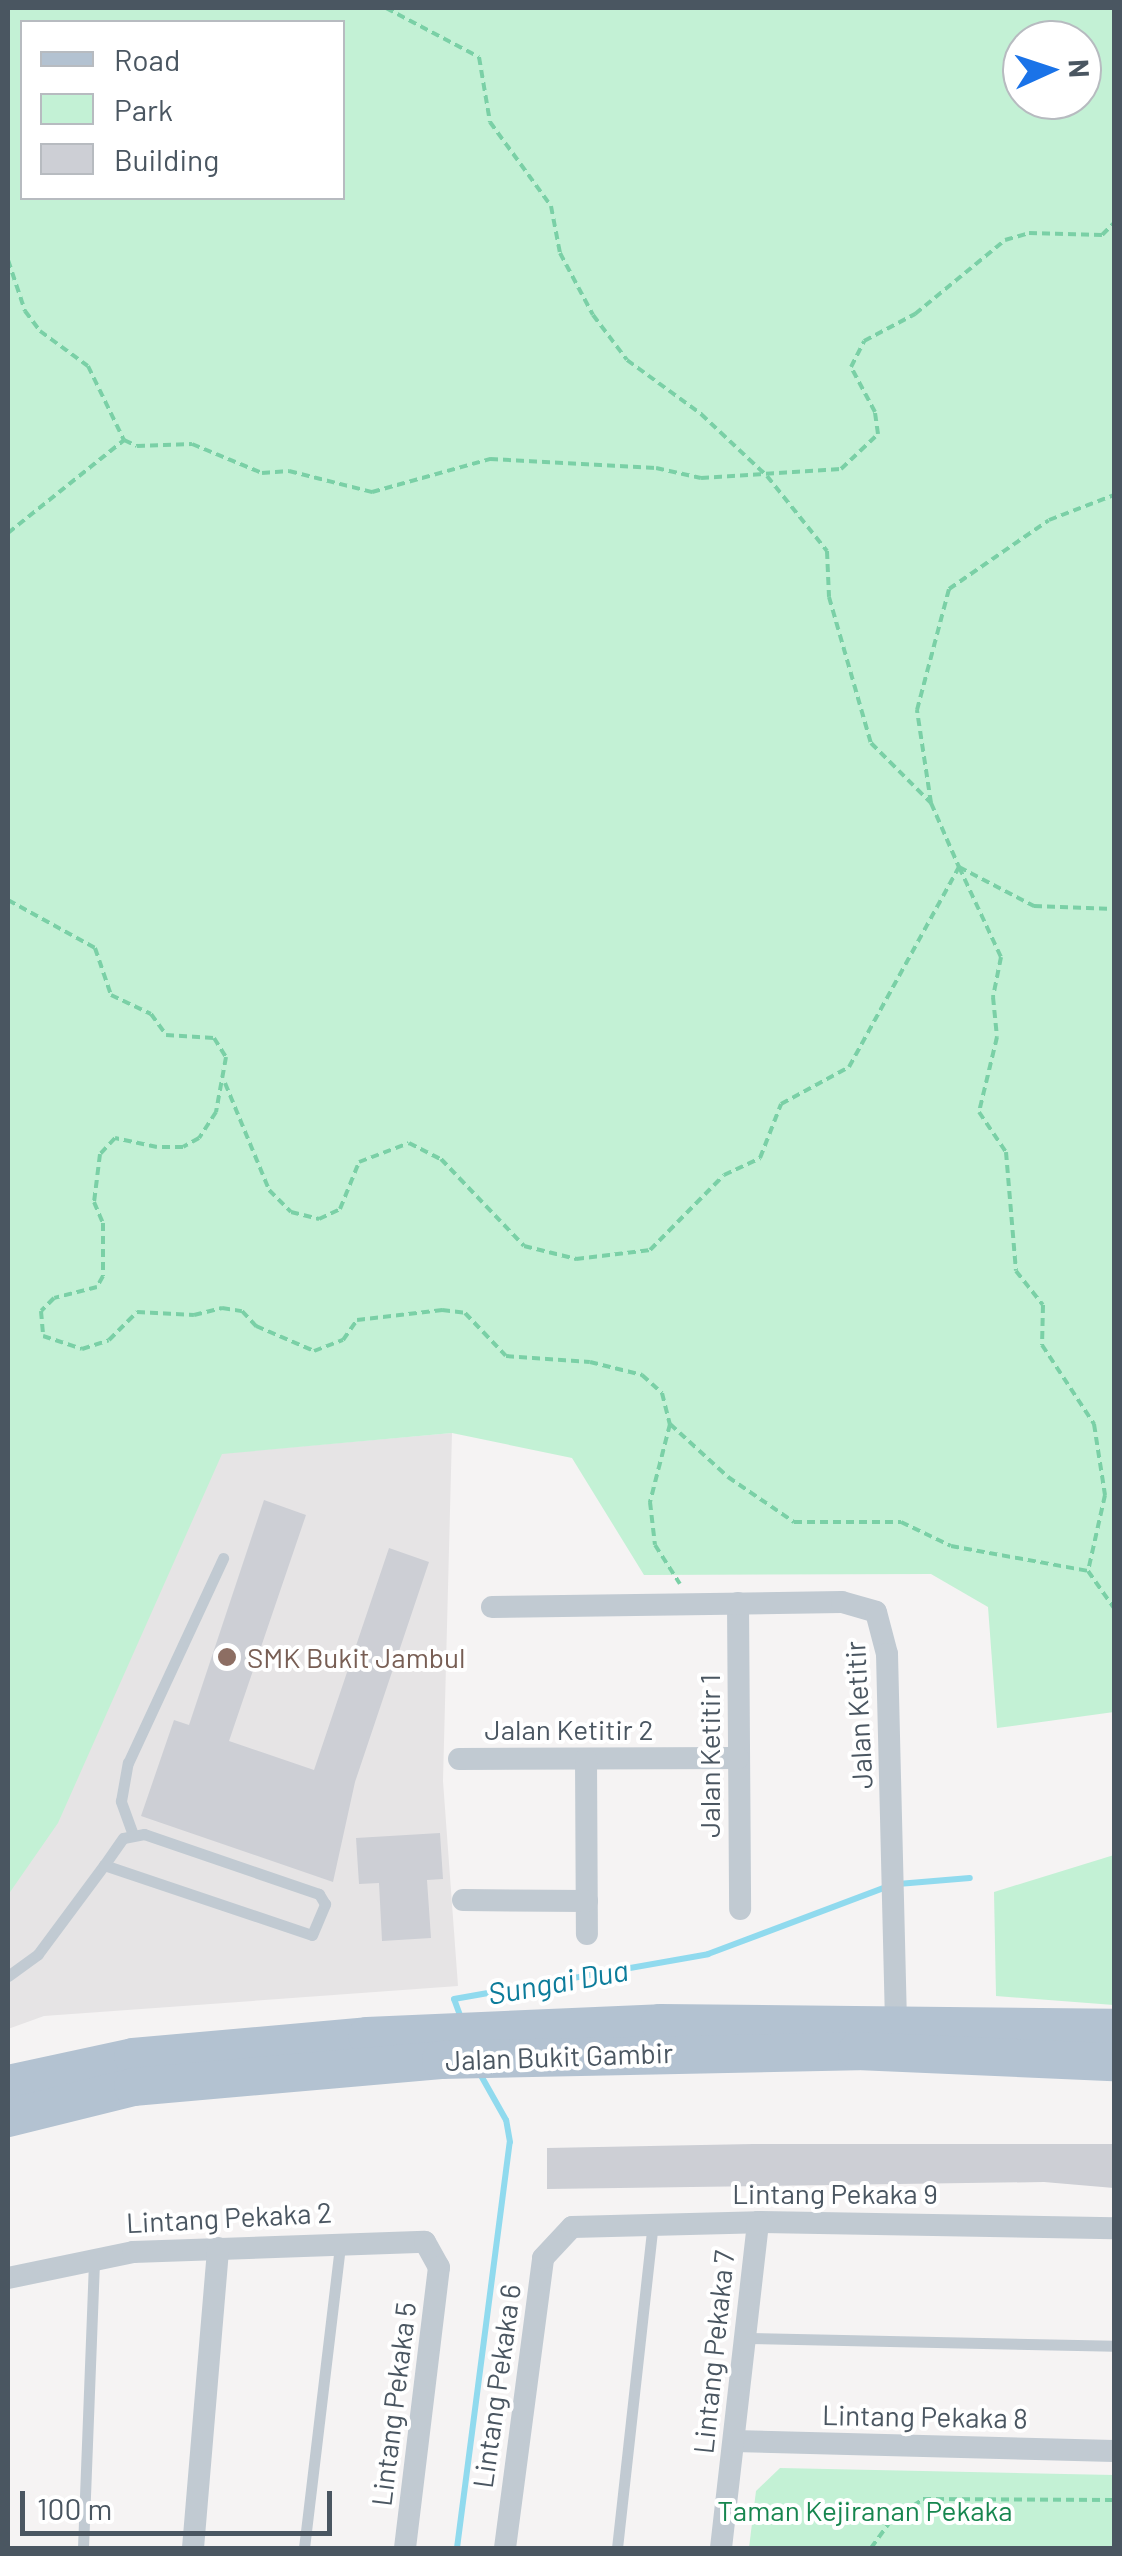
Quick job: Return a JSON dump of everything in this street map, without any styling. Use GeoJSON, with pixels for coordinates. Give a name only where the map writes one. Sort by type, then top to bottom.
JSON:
{"type":"FeatureCollection","features":[{"type":"Feature","properties":{"kind":"main road","name":"Jalan Bukit Gambir"},"geometry":{"type":"LineString","coordinates":[[502,2044],[660,2023],[1114,2028]]}},
{"type":"Feature","properties":{"kind":"main road","name":"Jalan Bukit Gambir"},"geometry":{"type":"LineString","coordinates":[[8,2084],[224,2046],[502,2044],[1114,2062]]}},
{"type":"Feature","properties":{"kind":"main road","name":"Jalan Bukit Gambir"},"geometry":{"type":"LineString","coordinates":[[8,2118],[152,2084],[438,2047]]}},
{"type":"Feature","properties":{"kind":"street","name":"Jalan Ketitir 1"},"geometry":{"type":"LineString","coordinates":[[738,1604],[740,1909]]}},
{"type":"Feature","properties":{"kind":"street","name":"Jalan Ketitir"},"geometry":{"type":"LineString","coordinates":[[492,1607],[859,1604],[883,1623],[896,1910],[896,2024]]}},
{"type":"Feature","properties":{"kind":"street","name":"Jalan Ketitir 2"},"geometry":{"type":"LineString","coordinates":[[459,1760],[738,1758]]}},
{"type":"Feature","properties":{"kind":"street"},"geometry":{"type":"LineString","coordinates":[[586,1759],[587,1934]]}},
{"type":"Feature","properties":{"kind":"street"},"geometry":{"type":"LineString","coordinates":[[463,1900],[587,1901]]}},
{"type":"Feature","properties":{"kind":"street","name":"Lintang Pekaka 9"},"geometry":{"type":"LineString","coordinates":[[558,2235],[572,2227],[758,2222],[1114,2228]]}},
{"type":"Feature","properties":{"kind":"street","name":"Lintang Pekaka 7"},"geometry":{"type":"LineString","coordinates":[[721,2548],[758,2222]]}},
{"type":"Feature","properties":{"kind":"street","name":"Lintang Pekaka 6"},"geometry":{"type":"LineString","coordinates":[[505,2548],[543,2258],[558,2235]]}},
{"type":"Feature","properties":{"kind":"street","name":"Lintang Pekaka 2"},"geometry":{"type":"LineString","coordinates":[[8,2278],[94,2257],[416,2239],[433,2248],[439,2268]]}},
{"type":"Feature","properties":{"kind":"street"},"geometry":{"type":"LineString","coordinates":[[193,2548],[218,2248]]}},
{"type":"Feature","properties":{"kind":"street","name":"Lintang Pekaka 5"},"geometry":{"type":"LineString","coordinates":[[406,2548],[439,2268]]}},
{"type":"Feature","properties":{"kind":"street","name":"Lintang Pekaka 8"},"geometry":{"type":"LineString","coordinates":[[734,2442],[1114,2451]]}},
{"type":"Feature","properties":{"kind":"lane"},"geometry":{"type":"LineString","coordinates":[[132,1832],[120,1801],[128,1763],[223,1558]]}},
{"type":"Feature","properties":{"kind":"lane"},"geometry":{"type":"LineString","coordinates":[[104,1865],[318,1932],[325,1904],[319,1894],[132,1832]]}},
{"type":"Feature","properties":{"kind":"lane"},"geometry":{"type":"LineString","coordinates":[[8,1976],[38,1954],[132,1832]]}},
{"type":"Feature","properties":{"kind":"lane"},"geometry":{"type":"LineString","coordinates":[[617,2548],[653,2224]]}},
{"type":"Feature","properties":{"kind":"lane"},"geometry":{"type":"LineString","coordinates":[[304,2548],[340,2241]]}},
{"type":"Feature","properties":{"kind":"lane"},"geometry":{"type":"LineString","coordinates":[[83,2548],[94,2257]]}},
{"type":"Feature","properties":{"kind":"lane"},"geometry":{"type":"LineString","coordinates":[[746,2338],[1114,2346]]}},
{"type":"Feature","properties":{"kind":"path"},"geometry":{"type":"LineString","coordinates":[[386,8],[479,57],[490,122],[551,206],[560,252],[592,315],[627,360],[701,414],[767,476],[826,551],[829,597],[851,655],[871,743],[931,803]]}},
{"type":"Feature","properties":{"kind":"path"},"geometry":{"type":"LineString","coordinates":[[8,533],[124,440],[192,444],[262,472],[288,470],[372,492],[490,458],[656,468],[701,478],[840,468],[878,434],[875,412],[851,367],[864,341],[915,314],[1005,240],[1030,233],[1102,235],[1114,222]]}},
{"type":"Feature","properties":{"kind":"path"},"geometry":{"type":"LineString","coordinates":[[8,260],[25,311],[40,331],[88,366],[124,440]]}},
{"type":"Feature","properties":{"kind":"path"},"geometry":{"type":"LineString","coordinates":[[1088,1570],[1105,1495],[1094,1424],[1042,1345],[1043,1306],[1016,1271],[1006,1152],[979,1112],[997,1037],[994,997],[1001,957],[931,803],[917,710],[948,589],[1049,520],[1114,495]]}},
{"type":"Feature","properties":{"kind":"path"},"geometry":{"type":"LineString","coordinates":[[958,867],[1034,906],[1114,909]]}},
{"type":"Feature","properties":{"kind":"path"},"geometry":{"type":"LineString","coordinates":[[225,1083],[269,1190],[291,1212],[319,1219],[340,1208],[356,1183],[359,1162],[375,1150],[409,1142],[441,1159],[524,1246],[576,1259],[650,1250],[724,1175],[760,1158],[780,1104],[849,1067],[958,867]]}},
{"type":"Feature","properties":{"kind":"path"},"geometry":{"type":"LineString","coordinates":[[8,900],[95,948],[112,995],[152,1014],[166,1035],[214,1038],[226,1056],[225,1083],[199,1138],[157,1147],[115,1138],[100,1154],[94,1202],[103,1224],[104,1276],[97,1287],[54,1298],[40,1311],[43,1336],[82,1349],[109,1340],[137,1312],[194,1315],[222,1308],[242,1311],[256,1326],[314,1351],[343,1340],[357,1320],[456,1311],[465,1312],[506,1356],[590,1362],[642,1375],[662,1393],[670,1424],[650,1502],[655,1545],[680,1580],[682,1604]]}},
{"type":"Feature","properties":{"kind":"path"},"geometry":{"type":"LineString","coordinates":[[670,1424],[728,1477],[794,1522],[901,1522],[950,1546],[1088,1570],[1114,1608]]}},
{"type":"Feature","properties":{"kind":"path"},"geometry":{"type":"LineString","coordinates":[[871,2548],[891,2520],[923,2499],[1114,2500]]}},
{"type":"Feature","properties":{"kind":"shaded area","name":"SMK Bukit Jambul"},"geometry":{"type":"Polygon","coordinates":[[[452,1433],[443,1781],[458,1986],[44,2016],[8,2029],[8,1472],[452,1433]]]}},
{"type":"Feature","properties":{"kind":"green space"},"geometry":{"type":"Polygon","coordinates":[[[8,8],[1114,8],[1114,1712],[997,1728],[988,1607],[931,1574],[644,1575],[572,1458],[452,1433],[222,1454],[58,1823],[8,1895],[8,8]]]}},
{"type":"Feature","properties":{"kind":"green space"},"geometry":{"type":"Polygon","coordinates":[[[1114,1855],[1114,2005],[996,1996],[994,1892],[1114,1855]]]}},
{"type":"Feature","properties":{"kind":"green space","name":"Taman Kejiranan Pekaka"},"geometry":{"type":"Polygon","coordinates":[[[780,2468],[1114,2475],[1114,2548],[749,2548],[756,2491],[780,2468]]]}},
{"type":"Feature","properties":{"kind":"building"},"geometry":{"type":"Polygon","coordinates":[[[264,1500],[306,1515],[229,1741],[314,1770],[389,1548],[429,1562],[355,1782],[333,1882],[141,1816],[174,1720],[189,1725],[264,1500]]]}},
{"type":"Feature","properties":{"kind":"building"},"geometry":{"type":"Polygon","coordinates":[[[440,1833],[443,1879],[427,1880],[431,1938],[382,1941],[379,1883],[359,1884],[356,1838],[440,1833]]]}},
{"type":"Feature","properties":{"kind":"building"},"geometry":{"type":"Polygon","coordinates":[[[1114,2144],[1114,2188],[1044,2182],[547,2189],[547,2148],[1114,2144]]]}},
{"type":"Feature","properties":{"kind":"waterway","name":"Sungai Dua"},"geometry":{"type":"LineString","coordinates":[[898,1884],[970,1878]]}},
{"type":"Feature","properties":{"kind":"waterway","name":"Sungai Dua"},"geometry":{"type":"LineString","coordinates":[[461,2018],[454,1999],[708,1954],[886,1887]]}},
{"type":"Feature","properties":{"kind":"waterway","name":"Sungai Dua"},"geometry":{"type":"LineString","coordinates":[[457,2548],[510,2142],[506,2120],[479,2072]]}},
{"type":"Feature","properties":{"kind":"place","name":"SMK Bukit Jambul"},"geometry":{"type":"Point","coordinates":[227,1657]}}]}
